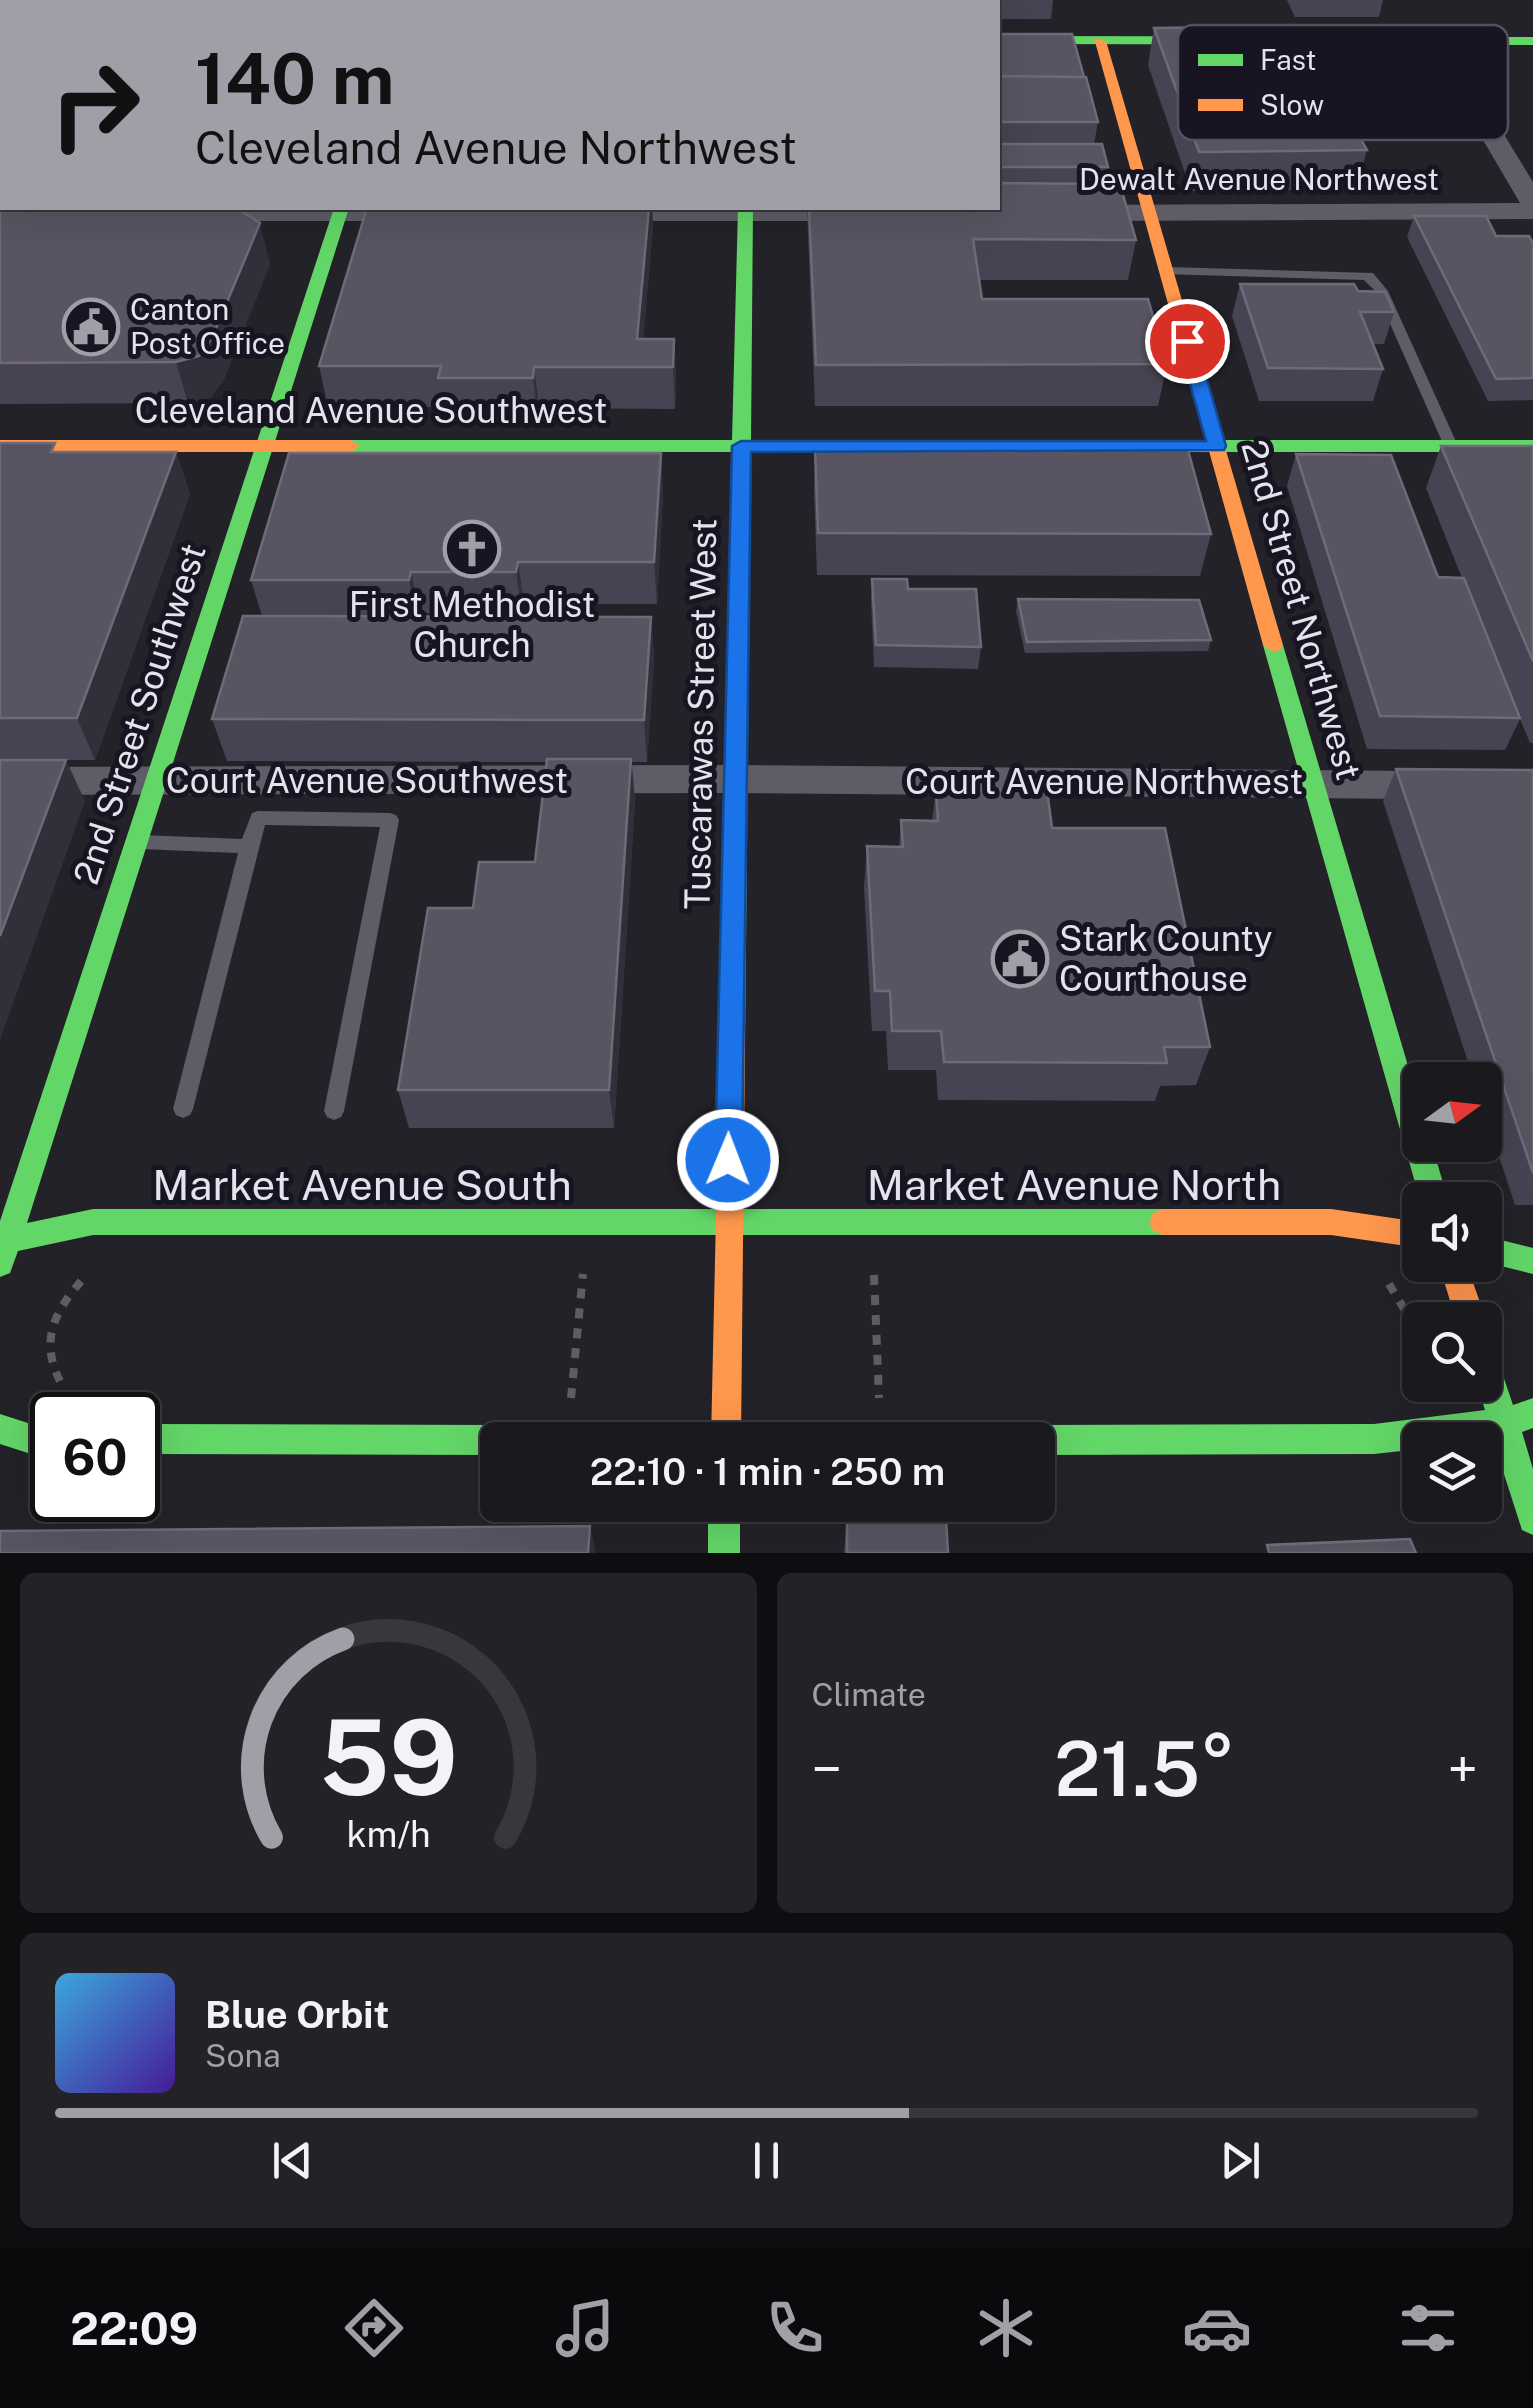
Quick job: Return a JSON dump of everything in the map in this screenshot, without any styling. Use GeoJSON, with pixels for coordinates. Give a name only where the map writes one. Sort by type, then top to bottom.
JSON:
{"type":"FeatureCollection","features":[{"type":"Feature","properties":{"kind":"street"},"geometry":{"type":"LineString","coordinates":[[1000,40],[1178,41]]}},
{"type":"Feature","properties":{"kind":"street","name":"2nd Street Northwest"},"geometry":{"type":"LineString","coordinates":[[1098,41],[1127,169],[1151,214],[1429,1182]]}},
{"type":"Feature","properties":{"kind":"street"},"geometry":{"type":"LineString","coordinates":[[1508,41],[1533,41]]}},
{"type":"Feature","properties":{"kind":"street"},"geometry":{"type":"LineString","coordinates":[[1495,140],[1533,204]]}},
{"type":"Feature","properties":{"kind":"street","name":"2nd Street Southwest"},"geometry":{"type":"LineString","coordinates":[[2,1249],[340,210]]}},
{"type":"Feature","properties":{"kind":"street","name":"Tuscarawas Street West"},"geometry":{"type":"LineString","coordinates":[[726,1422],[745,210]]}},
{"type":"Feature","properties":{"kind":"street","name":"Dewalt Avenue Northwest"},"geometry":{"type":"LineString","coordinates":[[1052,213],[1533,212]]}},
{"type":"Feature","properties":{"kind":"street"},"geometry":{"type":"LineString","coordinates":[[160,213],[452,213]]}},
{"type":"Feature","properties":{"kind":"street"},"geometry":{"type":"LineString","coordinates":[[567,213],[893,213]]}},
{"type":"Feature","properties":{"kind":"street","name":"Cleveland Avenue Southwest"},"geometry":{"type":"LineString","coordinates":[[0,446],[1533,446]]}},
{"type":"Feature","properties":{"kind":"street","name":"Court Avenue Southwest"},"geometry":{"type":"LineString","coordinates":[[0,781],[735,779]]}},
{"type":"Feature","properties":{"kind":"street","name":"Court Avenue Northwest"},"geometry":{"type":"LineString","coordinates":[[735,779],[1533,786]]}},
{"type":"Feature","properties":{"kind":"street","name":"Market Avenue South"},"geometry":{"type":"LineString","coordinates":[[2,1249],[93,1222],[727,1223]]}},
{"type":"Feature","properties":{"kind":"street","name":"Market Avenue North"},"geometry":{"type":"LineString","coordinates":[[727,1223],[1331,1222],[1402,1232]]}},
{"type":"Feature","properties":{"kind":"street"},"geometry":{"type":"LineString","coordinates":[[1502,1253],[1533,1261]]}},
{"type":"Feature","properties":{"kind":"street"},"geometry":{"type":"LineString","coordinates":[[1498,1402],[1533,1519]]}},
{"type":"Feature","properties":{"kind":"street"},"geometry":{"type":"LineString","coordinates":[[1055,1440],[1374,1440],[1505,1423],[1533,1414]]}},
{"type":"Feature","properties":{"kind":"street"},"geometry":{"type":"LineString","coordinates":[[0,1429],[30,1440]]}},
{"type":"Feature","properties":{"kind":"street"},"geometry":{"type":"LineString","coordinates":[[160,1439],[480,1440]]}},
{"type":"Feature","properties":{"kind":"street"},"geometry":{"type":"LineString","coordinates":[[724,1522],[724,1553]]}},
{"type":"Feature","properties":{"kind":"lane"},"geometry":{"type":"LineString","coordinates":[[1167,271],[1368,276],[1382,291],[1450,446]]}},
{"type":"Feature","properties":{"kind":"lane"},"geometry":{"type":"LineString","coordinates":[[183,1109],[258,818],[390,820],[334,1111]]}},
{"type":"Feature","properties":{"kind":"lane"},"geometry":{"type":"LineString","coordinates":[[135,841],[249,846]]}},
{"type":"Feature","properties":{"kind":"path"},"geometry":{"type":"LineString","coordinates":[[571,1398],[584,1259]]}},
{"type":"Feature","properties":{"kind":"path"},"geometry":{"type":"LineString","coordinates":[[873,1263],[878,1398]]}},
{"type":"Feature","properties":{"kind":"path"},"geometry":{"type":"LineString","coordinates":[[60,1382],[50,1367],[46,1343],[56,1312],[92,1270]]}},
{"type":"Feature","properties":{"kind":"path"},"geometry":{"type":"LineString","coordinates":[[1382,1276],[1411,1325],[1406,1371],[1398,1380]]}},
{"type":"Feature","properties":{"kind":"building"},"geometry":{"type":"Polygon","coordinates":[[[1154,28],[1178,28],[1178,94],[1154,28]]]}},
{"type":"Feature","properties":{"kind":"building"},"geometry":{"type":"Polygon","coordinates":[[[1000,34],[1072,34],[1084,77],[1000,76],[1000,34]]]}},
{"type":"Feature","properties":{"kind":"building"},"geometry":{"type":"Polygon","coordinates":[[[1000,76],[1086,77],[1098,122],[1000,122],[1000,76]]]}},
{"type":"Feature","properties":{"kind":"building"},"geometry":{"type":"Polygon","coordinates":[[[1195,140],[1361,140],[1367,150],[1199,152],[1195,140]]]}},
{"type":"Feature","properties":{"kind":"building"},"geometry":{"type":"Polygon","coordinates":[[[1000,144],[1102,144],[1108,167],[1000,167],[1000,144]]]}},
{"type":"Feature","properties":{"kind":"building"},"geometry":{"type":"Polygon","coordinates":[[[1000,183],[1120,184],[1136,240],[973,239],[982,299],[1148,299],[1167,364],[816,365],[809,210],[1000,210],[1000,183]]]}},
{"type":"Feature","properties":{"kind":"building"},"geometry":{"type":"Polygon","coordinates":[[[0,210],[240,210],[260,223],[212,338],[199,356],[176,362],[0,363],[0,210]]]}},
{"type":"Feature","properties":{"kind":"building"},"geometry":{"type":"Polygon","coordinates":[[[366,210],[649,210],[637,339],[674,339],[673,367],[534,367],[533,378],[438,378],[441,366],[319,366],[366,210]]]}},
{"type":"Feature","properties":{"kind":"building"},"geometry":{"type":"Polygon","coordinates":[[[1414,216],[1486,216],[1496,236],[1529,236],[1533,243],[1533,378],[1496,379],[1414,216]]]}},
{"type":"Feature","properties":{"kind":"building"},"geometry":{"type":"Polygon","coordinates":[[[1240,284],[1354,284],[1358,291],[1385,292],[1394,312],[1360,312],[1383,369],[1268,368],[1240,284]]]}},
{"type":"Feature","properties":{"kind":"building"},"geometry":{"type":"Polygon","coordinates":[[[0,443],[55,443],[51,452],[176,452],[77,718],[0,718],[0,443]]]}},
{"type":"Feature","properties":{"kind":"building"},"geometry":{"type":"Polygon","coordinates":[[[1441,446],[1533,446],[1533,661],[1441,446]]]}},
{"type":"Feature","properties":{"kind":"building"},"geometry":{"type":"Polygon","coordinates":[[[815,448],[1188,450],[1211,534],[818,533],[815,448]]]}},
{"type":"Feature","properties":{"kind":"building","name":"First Methodist Church"},"geometry":{"type":"Polygon","coordinates":[[[289,453],[661,453],[654,562],[518,562],[516,572],[411,572],[409,580],[251,580],[289,453]]]}},
{"type":"Feature","properties":{"kind":"building"},"geometry":{"type":"Polygon","coordinates":[[[1296,454],[1391,455],[1438,577],[1464,578],[1520,718],[1380,716],[1296,454]]]}},
{"type":"Feature","properties":{"kind":"building"},"geometry":{"type":"Polygon","coordinates":[[[872,579],[907,579],[908,589],[976,589],[981,647],[876,645],[872,579]]]}},
{"type":"Feature","properties":{"kind":"building"},"geometry":{"type":"Polygon","coordinates":[[[1018,599],[1199,600],[1211,640],[1027,642],[1018,599]]]}},
{"type":"Feature","properties":{"kind":"building"},"geometry":{"type":"Polygon","coordinates":[[[243,616],[651,617],[644,720],[212,719],[243,616]]]}},
{"type":"Feature","properties":{"kind":"building"},"geometry":{"type":"Polygon","coordinates":[[[547,759],[631,759],[609,1090],[398,1090],[428,908],[473,908],[479,862],[535,862],[547,759]]]}},
{"type":"Feature","properties":{"kind":"building"},"geometry":{"type":"Polygon","coordinates":[[[0,760],[66,760],[0,936],[0,760]]]}},
{"type":"Feature","properties":{"kind":"building"},"geometry":{"type":"Polygon","coordinates":[[[1396,769],[1533,770],[1533,1173],[1502,1082],[1502,1062],[1495,1062],[1396,769]]]}},
{"type":"Feature","properties":{"kind":"building","name":"Stark County Courthouse"},"geometry":{"type":"Polygon","coordinates":[[[936,790],[1047,790],[1052,828],[1165,828],[1210,1047],[1164,1047],[1167,1063],[944,1062],[941,1031],[892,1031],[890,991],[875,991],[867,846],[903,847],[901,820],[938,821],[936,790]]]}},
{"type":"Feature","properties":{"kind":"building"},"geometry":{"type":"Polygon","coordinates":[[[847,1522],[946,1522],[948,1553],[847,1553],[847,1522]]]}},
{"type":"Feature","properties":{"kind":"building"},"geometry":{"type":"Polygon","coordinates":[[[590,1526],[588,1553],[0,1553],[0,1531],[590,1526]]]}},
{"type":"Feature","properties":{"kind":"building"},"geometry":{"type":"Polygon","coordinates":[[[1410,1539],[1416,1553],[1269,1553],[1267,1545],[1410,1539]]]}},
{"type":"Feature","properties":{"kind":"traffic: fast"},"geometry":{"type":"LineString","coordinates":[[1000,40],[1178,40]]}},
{"type":"Feature","properties":{"kind":"traffic: fast"},"geometry":{"type":"LineString","coordinates":[[1508,41],[1533,41]]}},
{"type":"Feature","properties":{"kind":"traffic: fast"},"geometry":{"type":"LineString","coordinates":[[0,1264],[340,210]]}},
{"type":"Feature","properties":{"kind":"traffic: fast"},"geometry":{"type":"LineString","coordinates":[[734,947],[745,210]]}},
{"type":"Feature","properties":{"kind":"traffic: fast"},"geometry":{"type":"LineString","coordinates":[[351,446],[741,446]]}},
{"type":"Feature","properties":{"kind":"traffic: fast"},"geometry":{"type":"LineString","coordinates":[[741,446],[1533,446]]}},
{"type":"Feature","properties":{"kind":"traffic: fast"},"geometry":{"type":"LineString","coordinates":[[1273,645],[1429,1182]]}},
{"type":"Feature","properties":{"kind":"traffic: fast"},"geometry":{"type":"LineString","coordinates":[[0,1242],[93,1222],[1163,1222]]}},
{"type":"Feature","properties":{"kind":"traffic: fast"},"geometry":{"type":"LineString","coordinates":[[1502,1253],[1533,1261]]}},
{"type":"Feature","properties":{"kind":"traffic: fast"},"geometry":{"type":"LineString","coordinates":[[1497,1402],[1533,1519]]}},
{"type":"Feature","properties":{"kind":"traffic: fast"},"geometry":{"type":"LineString","coordinates":[[1055,1440],[1374,1439],[1505,1423],[1533,1413]]}},
{"type":"Feature","properties":{"kind":"traffic: fast"},"geometry":{"type":"LineString","coordinates":[[0,1429],[30,1439]]}},
{"type":"Feature","properties":{"kind":"traffic: fast"},"geometry":{"type":"LineString","coordinates":[[160,1439],[480,1440]]}},
{"type":"Feature","properties":{"kind":"traffic: fast"},"geometry":{"type":"LineString","coordinates":[[724,1522],[724,1553]]}},
{"type":"Feature","properties":{"kind":"traffic: slow"},"geometry":{"type":"LineString","coordinates":[[1099,41],[1273,645]]}},
{"type":"Feature","properties":{"kind":"traffic: slow"},"geometry":{"type":"LineString","coordinates":[[0,446],[351,446]]}},
{"type":"Feature","properties":{"kind":"traffic: slow"},"geometry":{"type":"LineString","coordinates":[[726,1422],[734,947]]}},
{"type":"Feature","properties":{"kind":"traffic: slow"},"geometry":{"type":"LineString","coordinates":[[1163,1222],[1331,1222],[1402,1232]]}},
{"type":"Feature","properties":{"kind":"traffic: slow"},"geometry":{"type":"LineString","coordinates":[[1459,1282],[1465,1302]]}},
{"type":"Feature","properties":{"kind":"place","name":"Canton Post Office"},"geometry":{"type":"Point","coordinates":[91,327]}},
{"type":"Feature","properties":{"kind":"place","name":"First Methodist Church"},"geometry":{"type":"Point","coordinates":[472,549]}},
{"type":"Feature","properties":{"kind":"place","name":"Stark County Courthouse"},"geometry":{"type":"Point","coordinates":[1020,959]}},
{"type":"Feature","properties":{"kind":"route"},"geometry":{"type":"LineString","coordinates":[[728,1160],[741,446],[1217,446],[1187,341]]}}]}
